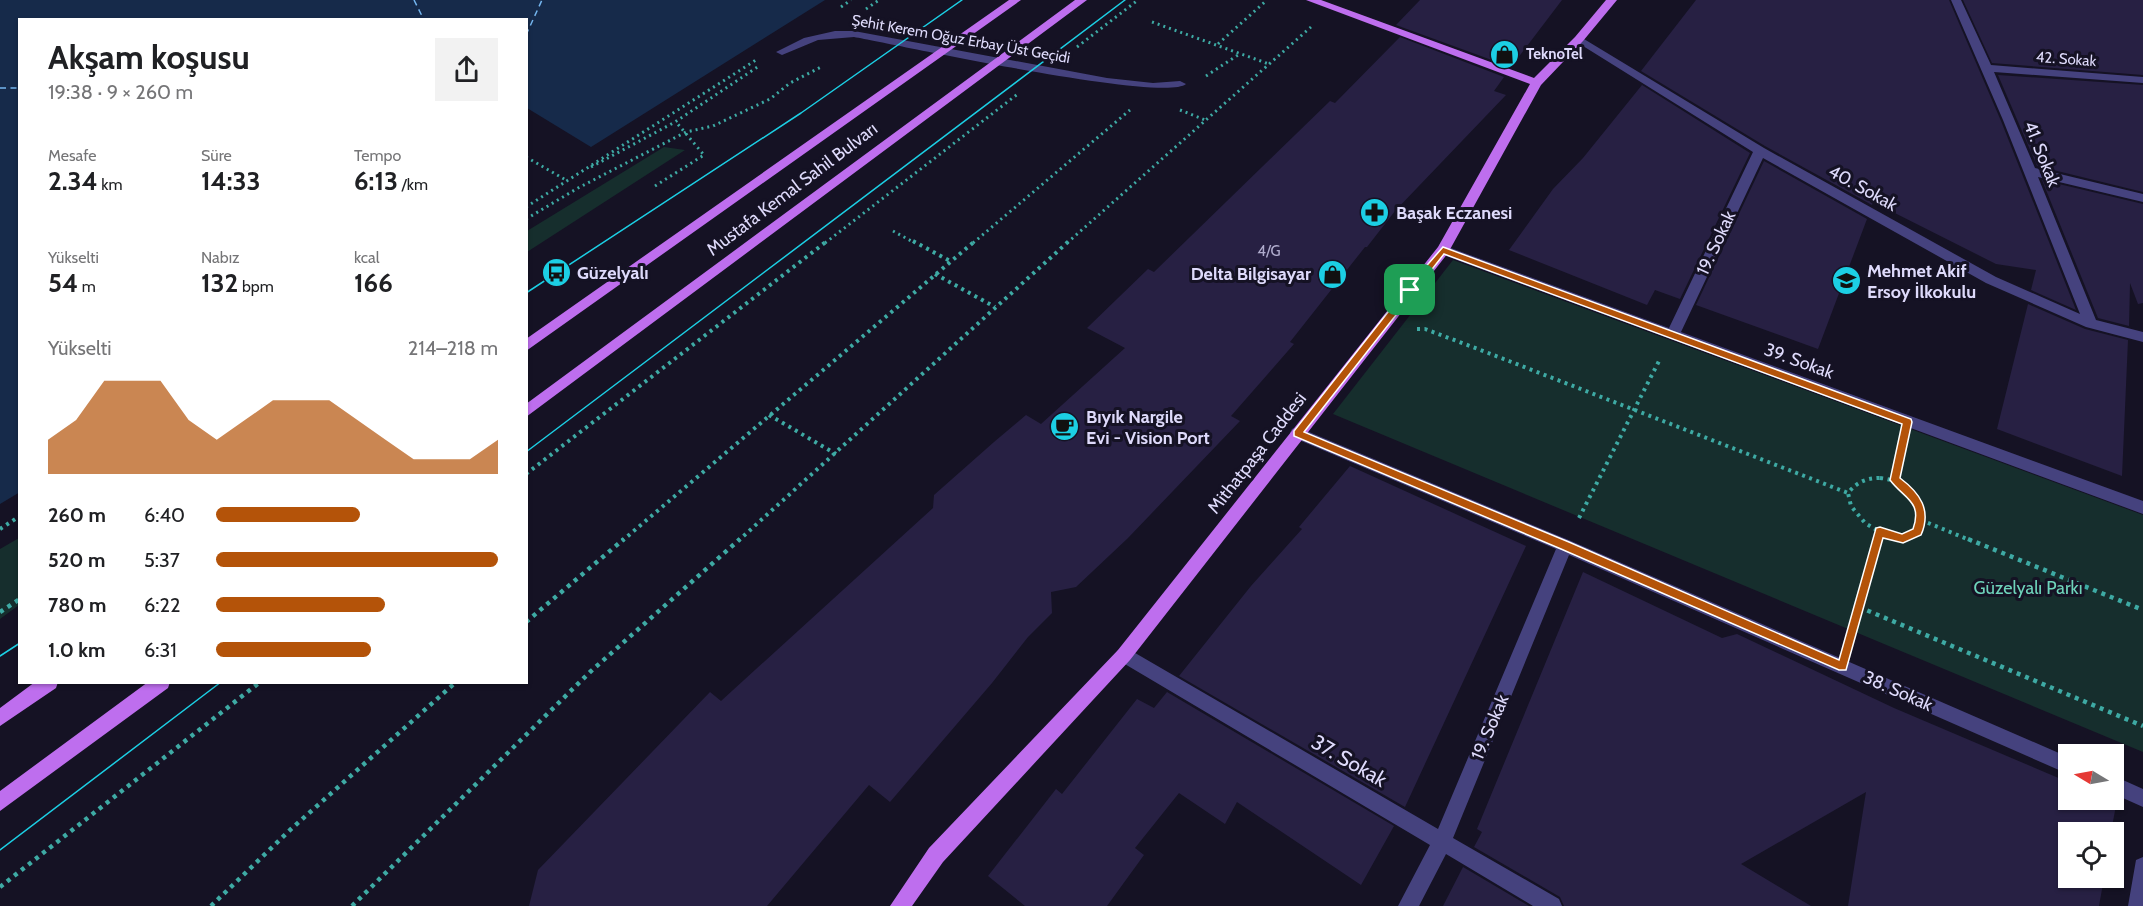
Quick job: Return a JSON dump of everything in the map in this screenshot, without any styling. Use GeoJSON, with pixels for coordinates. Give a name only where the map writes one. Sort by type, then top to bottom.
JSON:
{"type":"FeatureCollection","features":[{"type":"Feature","properties":{"kind":"main road","name":"Mustafa Kemal Sahil Bulvarı"},"geometry":{"type":"LineString","coordinates":[[528,345],[1016,0]]}},
{"type":"Feature","properties":{"kind":"main road","name":"Mustafa Kemal Sahil Bulvarı"},"geometry":{"type":"LineString","coordinates":[[528,411],[1082,0]]}},
{"type":"Feature","properties":{"kind":"main road"},"geometry":{"type":"LineString","coordinates":[[1311,0],[1536,83]]}},
{"type":"Feature","properties":{"kind":"main road","name":"Mithatpaşa Caddesi"},"geometry":{"type":"LineString","coordinates":[[900,906],[936,855],[1124,655],[1443,250],[1536,83],[1579,39],[1612,0]]}},
{"type":"Feature","properties":{"kind":"main road"},"geometry":{"type":"LineString","coordinates":[[0,718],[47,684]]}},
{"type":"Feature","properties":{"kind":"main road"},"geometry":{"type":"LineString","coordinates":[[0,802],[159,684]]}},
{"type":"Feature","properties":{"kind":"street","name":"41. Sokak"},"geometry":{"type":"LineString","coordinates":[[1956,0],[2030,171],[2091,324]]}},
{"type":"Feature","properties":{"kind":"street","name":"Şehit Kerem Oğuz Erbay Üst Geçidi"},"geometry":{"type":"LineString","coordinates":[[782,52],[796,43],[819,36],[854,34],[1107,81],[1153,86],[1180,84]]}},
{"type":"Feature","properties":{"kind":"street","name":"40. Sokak"},"geometry":{"type":"LineString","coordinates":[[1579,39],[1760,151],[1991,280],[2091,324],[2143,337]]}},
{"type":"Feature","properties":{"kind":"street","name":"42. Sokak"},"geometry":{"type":"LineString","coordinates":[[1987,68],[2143,80]]}},
{"type":"Feature","properties":{"kind":"street","name":"19. Sokak"},"geometry":{"type":"LineString","coordinates":[[1672,336],[1760,151]]}},
{"type":"Feature","properties":{"kind":"street"},"geometry":{"type":"LineString","coordinates":[[2030,171],[2143,198]]}},
{"type":"Feature","properties":{"kind":"street","name":"39. Sokak"},"geometry":{"type":"LineString","coordinates":[[1443,250],[2143,508]]}},
{"type":"Feature","properties":{"kind":"street","name":"38. Sokak"},"geometry":{"type":"LineString","coordinates":[[1297,433],[1565,546],[2058,762]]}},
{"type":"Feature","properties":{"kind":"street","name":"19. Sokak"},"geometry":{"type":"LineString","coordinates":[[1408,906],[1442,842],[1565,546]]}},
{"type":"Feature","properties":{"kind":"street","name":"37. Sokak"},"geometry":{"type":"LineString","coordinates":[[1124,655],[1552,906]]}},
{"type":"Feature","properties":{"kind":"street"},"geometry":{"type":"LineString","coordinates":[[2124,789],[2143,798]]}},
{"type":"Feature","properties":{"kind":"street"},"geometry":{"type":"LineString","coordinates":[[2138,906],[2143,867]]}},
{"type":"Feature","properties":{"kind":"path"},"geometry":{"type":"LineString","coordinates":[[837,9],[851,0]]}},
{"type":"Feature","properties":{"kind":"path"},"geometry":{"type":"LineString","coordinates":[[858,16],[879,0]]}},
{"type":"Feature","properties":{"kind":"path"},"geometry":{"type":"LineString","coordinates":[[1072,51],[1138,0]]}},
{"type":"Feature","properties":{"kind":"path"},"geometry":{"type":"LineString","coordinates":[[1218,44],[1268,0]]}},
{"type":"Feature","properties":{"kind":"path"},"geometry":{"type":"LineString","coordinates":[[352,906],[590,672],[836,454],[995,307],[1332,8]]}},
{"type":"Feature","properties":{"kind":"path"},"geometry":{"type":"LineString","coordinates":[[1152,22],[1269,64]]}},
{"type":"Feature","properties":{"kind":"path"},"geometry":{"type":"LineString","coordinates":[[566,180],[675,122],[782,52]]}},
{"type":"Feature","properties":{"kind":"path"},"geometry":{"type":"LineString","coordinates":[[1235,58],[1241,53]]}},
{"type":"Feature","properties":{"kind":"path"},"geometry":{"type":"LineString","coordinates":[[528,206],[760,58]]}},
{"type":"Feature","properties":{"kind":"path"},"geometry":{"type":"LineString","coordinates":[[528,218],[578,188],[686,132],[713,126],[770,99],[790,83],[832,62]]}},
{"type":"Feature","properties":{"kind":"path"},"geometry":{"type":"LineString","coordinates":[[528,472],[1025,88]]}},
{"type":"Feature","properties":{"kind":"path"},"geometry":{"type":"LineString","coordinates":[[1172,107],[1205,120]]}},
{"type":"Feature","properties":{"kind":"path"},"geometry":{"type":"LineString","coordinates":[[528,620],[1133,108]]}},
{"type":"Feature","properties":{"kind":"path"},"geometry":{"type":"LineString","coordinates":[[655,186],[704,155],[675,122]]}},
{"type":"Feature","properties":{"kind":"path"},"geometry":{"type":"LineString","coordinates":[[528,158],[566,180]]}},
{"type":"Feature","properties":{"kind":"path"},"geometry":{"type":"LineString","coordinates":[[893,231],[950,261]]}},
{"type":"Feature","properties":{"kind":"path"},"geometry":{"type":"LineString","coordinates":[[935,274],[995,307]]}},
{"type":"Feature","properties":{"kind":"path"},"geometry":{"type":"LineString","coordinates":[[1378,330],[1425,329],[1848,493]]}},
{"type":"Feature","properties":{"kind":"path"},"geometry":{"type":"LineString","coordinates":[[1565,546],[1672,336]]}},
{"type":"Feature","properties":{"kind":"path"},"geometry":{"type":"LineString","coordinates":[[769,416],[836,454]]}},
{"type":"Feature","properties":{"kind":"path"},"geometry":{"type":"LineString","coordinates":[[1895,480],[1908,422]]}},
{"type":"Feature","properties":{"kind":"path"},"geometry":{"type":"LineString","coordinates":[[1875,477],[1895,480],[1919,502],[1921,520],[1917,532],[1903,539],[1887,536],[1864,522],[1851,506],[1848,493],[1857,481],[1875,477]]}},
{"type":"Feature","properties":{"kind":"path"},"geometry":{"type":"LineString","coordinates":[[0,529],[18,517]]}},
{"type":"Feature","properties":{"kind":"path"},"geometry":{"type":"LineString","coordinates":[[1921,520],[2143,610]]}},
{"type":"Feature","properties":{"kind":"path"},"geometry":{"type":"LineString","coordinates":[[1842,667],[1880,531]]}},
{"type":"Feature","properties":{"kind":"path"},"geometry":{"type":"LineString","coordinates":[[0,612],[18,600]]}},
{"type":"Feature","properties":{"kind":"path"},"geometry":{"type":"LineString","coordinates":[[1859,607],[2143,726]]}},
{"type":"Feature","properties":{"kind":"path"},"geometry":{"type":"LineString","coordinates":[[0,887],[257,684]]}},
{"type":"Feature","properties":{"kind":"path"},"geometry":{"type":"LineString","coordinates":[[211,906],[290,830],[454,684]]}},
{"type":"Feature","properties":{"kind":"green space"},"geometry":{"type":"Polygon","coordinates":[[[664,147],[685,150],[528,251],[528,230],[664,147]]]}},
{"type":"Feature","properties":{"kind":"green space","name":"Güzelyalı Parkı"},"geometry":{"type":"Polygon","coordinates":[[[1453,260],[2143,515],[2143,752],[2124,744],[1333,414],[1453,260]]]}},
{"type":"Feature","properties":{"kind":"green space"},"geometry":{"type":"Polygon","coordinates":[[[18,539],[18,606],[0,619],[0,549],[18,539]]]}},
{"type":"Feature","properties":{"kind":"water"},"geometry":{"type":"Polygon","coordinates":[[[0,0],[825,0],[591,147],[528,109],[528,18],[18,18],[18,493],[0,504],[0,0]]]}},
{"type":"Feature","properties":{"kind":"building"},"geometry":{"type":"Polygon","coordinates":[[[1420,0],[1562,0],[1511,67],[1396,25],[1420,0]]]}},
{"type":"Feature","properties":{"kind":"building"},"geometry":{"type":"Polygon","coordinates":[[[1696,0],[1949,0],[2001,121],[2076,310],[2031,290],[2036,270],[1996,264],[1873,202],[1872,205],[1765,146],[1641,71],[1696,0]]]}},
{"type":"Feature","properties":{"kind":"building"},"geometry":{"type":"Polygon","coordinates":[[[1963,0],[2143,0],[2143,75],[1992,63],[1963,0]]]}},
{"type":"Feature","properties":{"kind":"building"},"geometry":{"type":"Polygon","coordinates":[[[1400,37],[1504,77],[1494,91],[1506,95],[1395,211],[1365,247],[1290,342],[1294,344],[1231,416],[1240,421],[1128,538],[1076,587],[1051,592],[1052,613],[1028,637],[992,683],[890,802],[869,785],[767,906],[529,906],[538,870],[710,692],[721,701],[933,508],[934,495],[994,442],[1026,415],[1041,424],[1125,348],[1087,328],[1148,269],[1154,272],[1330,101],[1335,103],[1400,37]]]}},
{"type":"Feature","properties":{"kind":"building"},"geometry":{"type":"Polygon","coordinates":[[[1998,75],[2143,85],[2143,192],[2037,166],[1998,75]]]}},
{"type":"Feature","properties":{"kind":"building"},"geometry":{"type":"Polygon","coordinates":[[[1642,85],[1750,153],[1680,299],[1655,290],[1647,305],[1509,250],[1553,189],[1583,158],[1642,85]]]}},
{"type":"Feature","properties":{"kind":"building"},"geometry":{"type":"Polygon","coordinates":[[[1764,161],[1867,219],[1818,349],[1696,305],[1764,161]]]}},
{"type":"Feature","properties":{"kind":"building"},"geometry":{"type":"Polygon","coordinates":[[[2042,180],[2143,204],[2143,303],[2138,304],[2130,283],[2129,326],[2098,318],[2042,180]]]}},
{"type":"Feature","properties":{"kind":"building"},"geometry":{"type":"Polygon","coordinates":[[[2028,304],[2085,329],[2128,340],[2122,476],[1997,429],[2028,304]]]}},
{"type":"Feature","properties":{"kind":"building"},"geometry":{"type":"Polygon","coordinates":[[[1350,466],[1526,546],[1405,807],[1179,676],[1251,586],[1302,529],[1299,527],[1350,466]]]}},
{"type":"Feature","properties":{"kind":"building"},"geometry":{"type":"Polygon","coordinates":[[[1583,572],[1722,638],[1737,634],[1894,708],[2058,778],[2058,810],[2115,810],[2113,822],[2058,822],[2058,888],[2102,888],[2099,906],[1848,906],[1866,792],[1741,864],[1811,906],[1564,906],[1560,897],[1474,847],[1482,832],[1477,829],[1583,572]]]}},
{"type":"Feature","properties":{"kind":"building"},"geometry":{"type":"Polygon","coordinates":[[[1167,692],[1394,826],[1361,885],[1237,802],[1225,824],[1179,793],[1135,848],[1144,855],[1107,906],[1025,906],[988,876],[1056,789],[1062,794],[1137,699],[1154,708],[1167,692]]]}},
{"type":"Feature","properties":{"kind":"building"},"geometry":{"type":"Polygon","coordinates":[[[1463,867],[1529,906],[1443,906],[1463,867]]]}},
{"type":"Feature","properties":{"kind":"ferry route"},"geometry":{"type":"LineString","coordinates":[[414,0],[423,18]]}},
{"type":"Feature","properties":{"kind":"ferry route"},"geometry":{"type":"LineString","coordinates":[[528,31],[542,0]]}},
{"type":"Feature","properties":{"kind":"ferry route"},"geometry":{"type":"LineString","coordinates":[[0,88],[18,88]]}},
{"type":"Feature","properties":{"kind":"tram line"},"geometry":{"type":"LineString","coordinates":[[528,292],[801,113],[962,0]]}},
{"type":"Feature","properties":{"kind":"tram line"},"geometry":{"type":"LineString","coordinates":[[528,450],[1125,0]]}},
{"type":"Feature","properties":{"kind":"tram line"},"geometry":{"type":"LineString","coordinates":[[0,656],[18,644]]}},
{"type":"Feature","properties":{"kind":"tram line"},"geometry":{"type":"LineString","coordinates":[[0,850],[218,684]]}},
{"type":"Feature","properties":{"kind":"place","name":"TeknoTel"},"geometry":{"type":"Point","coordinates":[1505,54]}},
{"type":"Feature","properties":{"kind":"place","name":"Başak Eczanesi"},"geometry":{"type":"Point","coordinates":[1375,213]}},
{"type":"Feature","properties":{"kind":"place","name":"Güzelyalı"},"geometry":{"type":"Point","coordinates":[556,273]}},
{"type":"Feature","properties":{"kind":"place","name":"Delta Bilgisayar"},"geometry":{"type":"Point","coordinates":[1332,274]}},
{"type":"Feature","properties":{"kind":"place","name":"Mehmet Akif Ersoy İlkokulu"},"geometry":{"type":"Point","coordinates":[1846,281]}},
{"type":"Feature","properties":{"kind":"place","name":"Bıyık Nargile Evi - Vision Port"},"geometry":{"type":"Point","coordinates":[1065,427]}},
{"type":"Feature","properties":{"kind":"route"},"geometry":{"type":"LineString","coordinates":[[1443,250],[1908,422],[1895,480],[1919,502],[1921,520],[1917,532],[1903,539],[1887,536],[1880,531],[1842,667],[1565,546],[1297,433],[1410,290],[1443,250]]}}]}
